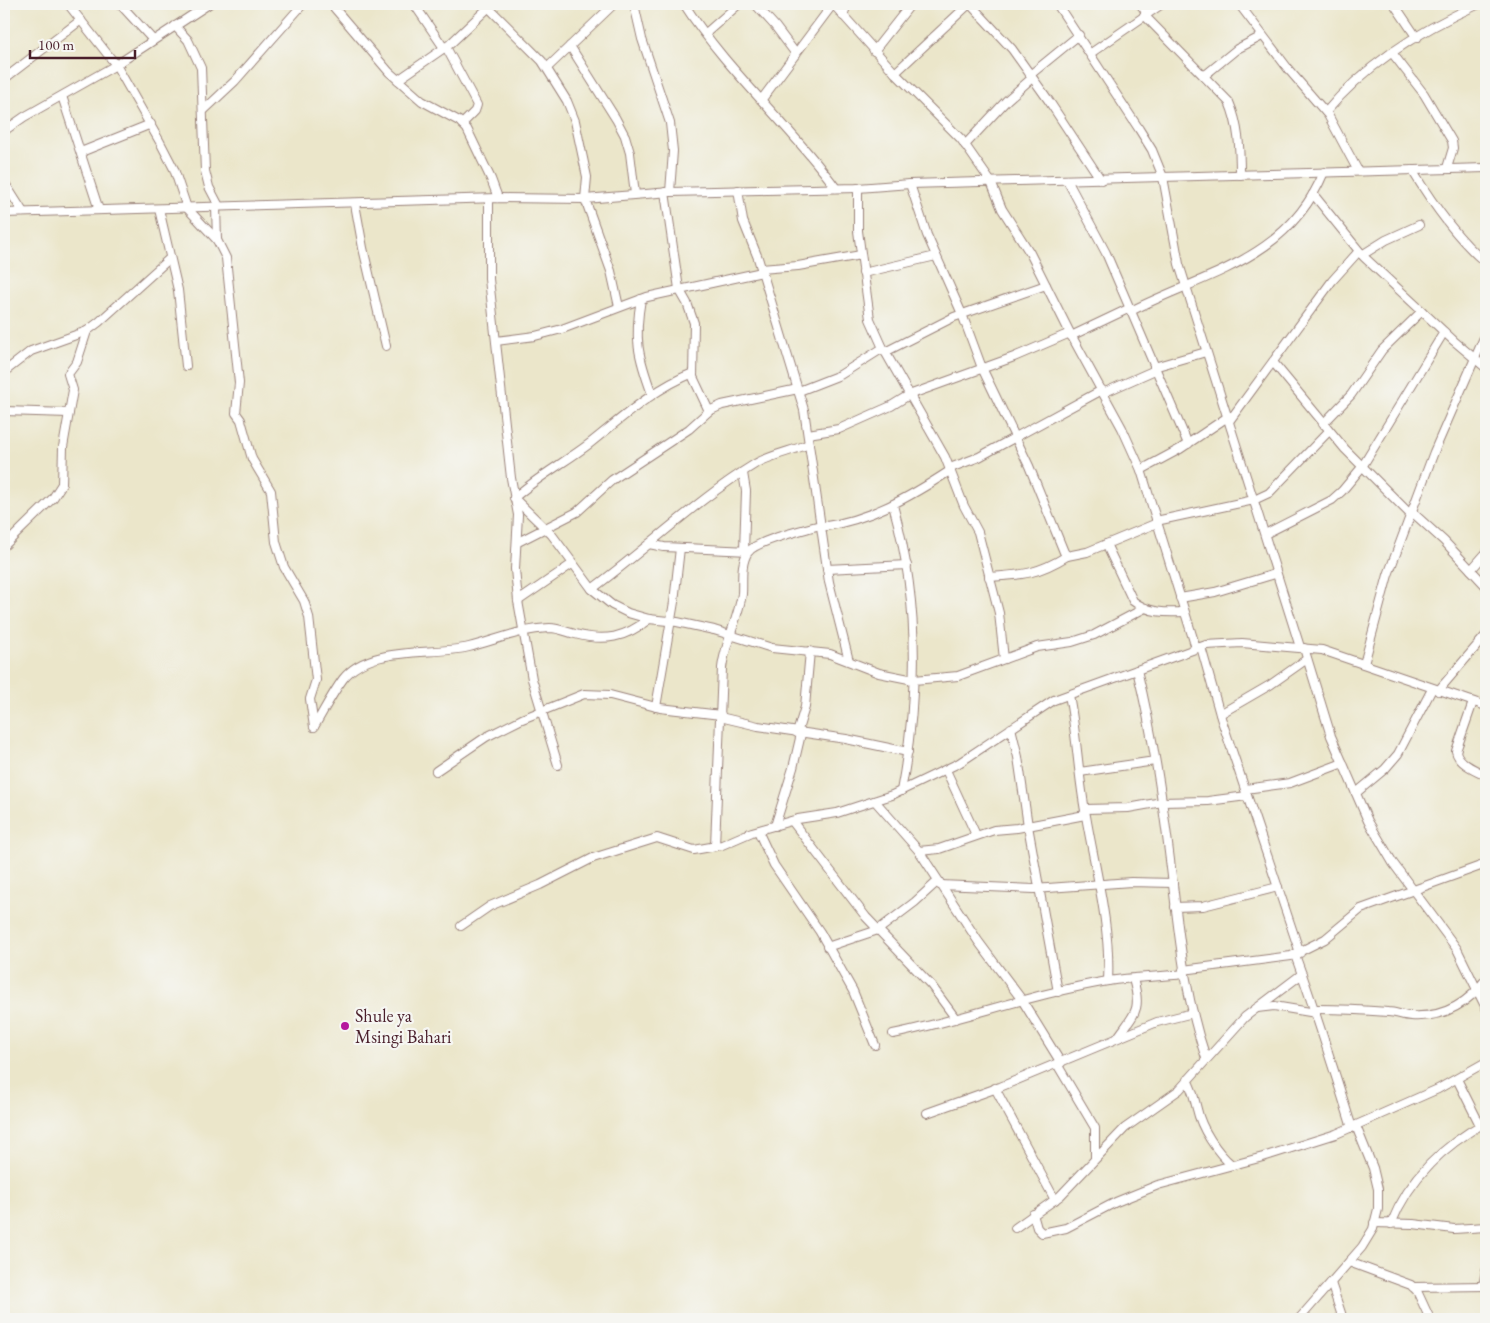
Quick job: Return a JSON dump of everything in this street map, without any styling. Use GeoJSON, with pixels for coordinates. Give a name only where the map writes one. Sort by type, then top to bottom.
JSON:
{"type":"FeatureCollection","features":[{"type":"Feature","properties":{"kind":"street"},"geometry":{"type":"LineString","coordinates":[[68,4],[116,66],[151,124],[174,169],[187,208],[217,240],[226,258],[233,309],[239,383],[236,413],[241,420],[252,459],[271,491],[276,542],[284,567],[304,601],[308,617],[316,680],[310,699],[314,728],[344,678],[362,663],[398,654],[467,647],[523,630],[552,628],[594,639],[608,638],[635,631],[649,619]]}},
{"type":"Feature","properties":{"kind":"street"},"geometry":{"type":"LineString","coordinates":[[120,4],[153,40]]}},
{"type":"Feature","properties":{"kind":"street"},"geometry":{"type":"LineString","coordinates":[[4,131],[24,117],[116,66],[209,4]]}},
{"type":"Feature","properties":{"kind":"street"},"geometry":{"type":"LineString","coordinates":[[203,111],[235,81],[304,4]]}},
{"type":"Feature","properties":{"kind":"street"},"geometry":{"type":"LineString","coordinates":[[331,4],[373,56],[398,80],[422,101],[462,124],[473,139],[498,198]]}},
{"type":"Feature","properties":{"kind":"street"},"geometry":{"type":"LineString","coordinates":[[414,4],[445,48],[477,105],[476,111],[462,124]]}},
{"type":"Feature","properties":{"kind":"street"},"geometry":{"type":"LineString","coordinates":[[547,68],[614,4]]}},
{"type":"Feature","properties":{"kind":"street"},"geometry":{"type":"LineString","coordinates":[[634,4],[642,39],[670,122],[673,151],[668,192],[679,289],[687,303],[694,323],[693,373],[709,411]]}},
{"type":"Feature","properties":{"kind":"street"},"geometry":{"type":"LineString","coordinates":[[684,4],[706,33],[806,149],[836,188]]}},
{"type":"Feature","properties":{"kind":"street"},"geometry":{"type":"LineString","coordinates":[[706,33],[739,4]]}},
{"type":"Feature","properties":{"kind":"street"},"geometry":{"type":"LineString","coordinates":[[755,4],[776,26],[796,54]]}},
{"type":"Feature","properties":{"kind":"street"},"geometry":{"type":"LineString","coordinates":[[762,99],[773,80],[796,54],[833,4],[894,73],[966,145],[991,182],[1002,209],[1030,253],[1070,334],[1103,392],[1141,470],[1184,612],[1198,647],[1278,887],[1302,974],[1354,1127],[1373,1168],[1378,1189],[1378,1209],[1374,1224],[1362,1247],[1300,1319]]}},
{"type":"Feature","properties":{"kind":"street"},"geometry":{"type":"LineString","coordinates":[[843,16],[847,4]]}},
{"type":"Feature","properties":{"kind":"street"},"geometry":{"type":"LineString","coordinates":[[874,51],[911,4]]}},
{"type":"Feature","properties":{"kind":"street"},"geometry":{"type":"LineString","coordinates":[[894,73],[969,4],[1012,49],[1101,180]]}},
{"type":"Feature","properties":{"kind":"street"},"geometry":{"type":"LineString","coordinates":[[1057,4],[1091,53],[1152,150],[1162,177],[1179,264],[1265,534],[1275,574],[1307,658],[1331,736],[1378,838],[1393,863],[1457,949],[1486,1008]]}},
{"type":"Feature","properties":{"kind":"street"},"geometry":{"type":"LineString","coordinates":[[1140,4],[1146,14],[1229,102],[1235,115],[1240,152],[1240,175]]}},
{"type":"Feature","properties":{"kind":"street"},"geometry":{"type":"LineString","coordinates":[[1091,53],[1162,4]]}},
{"type":"Feature","properties":{"kind":"street"},"geometry":{"type":"LineString","coordinates":[[1239,4],[1262,36],[1326,112],[1347,147],[1358,171]]}},
{"type":"Feature","properties":{"kind":"street"},"geometry":{"type":"LineString","coordinates":[[1394,4],[1417,38]]}},
{"type":"Feature","properties":{"kind":"street"},"geometry":{"type":"LineString","coordinates":[[1326,112],[1345,90],[1393,54],[1417,38],[1479,4]]}},
{"type":"Feature","properties":{"kind":"street"},"geometry":{"type":"LineString","coordinates":[[398,80],[445,48],[487,6],[529,46],[547,68],[567,101],[575,121],[587,177],[585,198],[611,271],[619,307]]}},
{"type":"Feature","properties":{"kind":"street"},"geometry":{"type":"LineString","coordinates":[[4,79],[81,20]]}},
{"type":"Feature","properties":{"kind":"street"},"geometry":{"type":"LineString","coordinates":[[175,26],[192,46],[201,68],[205,171],[209,187],[218,206],[217,240]]}},
{"type":"Feature","properties":{"kind":"street"},"geometry":{"type":"LineString","coordinates":[[966,145],[1031,76],[1078,35]]}},
{"type":"Feature","properties":{"kind":"street"},"geometry":{"type":"LineString","coordinates":[[1204,76],[1238,49],[1262,36]]}},
{"type":"Feature","properties":{"kind":"street"},"geometry":{"type":"LineString","coordinates":[[570,46],[616,118],[625,136],[632,163],[636,194]]}},
{"type":"Feature","properties":{"kind":"street"},"geometry":{"type":"LineString","coordinates":[[1393,54],[1424,94],[1452,141],[1454,148],[1447,168]]}},
{"type":"Feature","properties":{"kind":"street"},"geometry":{"type":"LineString","coordinates":[[62,96],[99,210]]}},
{"type":"Feature","properties":{"kind":"street"},"geometry":{"type":"LineString","coordinates":[[81,152],[151,124]]}},
{"type":"Feature","properties":{"kind":"street"},"geometry":{"type":"LineString","coordinates":[[4,213],[218,206],[355,204],[498,198],[585,198],[668,192],[858,188],[910,184],[1486,168]]}},
{"type":"Feature","properties":{"kind":"street"},"geometry":{"type":"LineString","coordinates":[[1412,170],[1425,192],[1462,241],[1486,263]]}},
{"type":"Feature","properties":{"kind":"street"},"geometry":{"type":"LineString","coordinates":[[808,434],[839,429],[891,406],[909,395],[1130,310],[1243,261],[1267,246],[1302,210],[1313,194],[1324,172]]}},
{"type":"Feature","properties":{"kind":"street"},"geometry":{"type":"LineString","coordinates":[[1067,180],[1106,253],[1188,444]]}},
{"type":"Feature","properties":{"kind":"street"},"geometry":{"type":"LineString","coordinates":[[4,182],[23,212]]}},
{"type":"Feature","properties":{"kind":"street"},"geometry":{"type":"LineString","coordinates":[[910,184],[936,256],[962,314],[982,368],[995,390],[1043,499],[1060,545],[1067,556]]}},
{"type":"Feature","properties":{"kind":"street"},"geometry":{"type":"LineString","coordinates":[[858,188],[858,232],[870,319],[884,350],[951,469],[964,506],[978,532],[998,613],[1004,658]]}},
{"type":"Feature","properties":{"kind":"street"},"geometry":{"type":"LineString","coordinates":[[738,190],[743,220],[761,270],[798,390],[813,462],[820,526],[828,569],[849,661]]}},
{"type":"Feature","properties":{"kind":"street"},"geometry":{"type":"LineString","coordinates":[[1313,194],[1361,253],[1444,332],[1486,368]]}},
{"type":"Feature","properties":{"kind":"street"},"geometry":{"type":"LineString","coordinates":[[489,199],[489,279],[514,498],[518,515],[515,569],[518,600],[532,679],[558,765]]}},
{"type":"Feature","properties":{"kind":"street"},"geometry":{"type":"LineString","coordinates":[[355,204],[363,248],[386,346]]}},
{"type":"Feature","properties":{"kind":"street"},"geometry":{"type":"LineString","coordinates":[[159,209],[169,259],[178,290],[186,366]]}},
{"type":"Feature","properties":{"kind":"street"},"geometry":{"type":"LineString","coordinates":[[1141,470],[1188,444],[1229,418],[1273,362],[1332,281],[1361,253],[1419,225]]}},
{"type":"Feature","properties":{"kind":"street"},"geometry":{"type":"LineString","coordinates":[[496,341],[562,329],[641,299],[679,289],[761,270],[798,266],[861,255]]}},
{"type":"Feature","properties":{"kind":"street"},"geometry":{"type":"LineString","coordinates":[[863,273],[936,256]]}},
{"type":"Feature","properties":{"kind":"street"},"geometry":{"type":"LineString","coordinates":[[4,372],[31,351],[87,331],[169,259]]}},
{"type":"Feature","properties":{"kind":"street"},"geometry":{"type":"LineString","coordinates":[[518,542],[577,512],[612,480],[689,429],[709,411],[722,405],[798,390],[840,375],[884,350],[962,314],[1046,286]]}},
{"type":"Feature","properties":{"kind":"street"},"geometry":{"type":"LineString","coordinates":[[641,299],[636,333],[639,354],[652,394]]}},
{"type":"Feature","properties":{"kind":"street"},"geometry":{"type":"LineString","coordinates":[[1324,424],[1351,395],[1382,350],[1422,311]]}},
{"type":"Feature","properties":{"kind":"street"},"geometry":{"type":"LineString","coordinates":[[4,546],[58,492],[62,484],[63,447],[73,390],[68,374],[77,362],[87,331]]}},
{"type":"Feature","properties":{"kind":"street"},"geometry":{"type":"LineString","coordinates":[[1265,534],[1332,500],[1362,466],[1444,332]]}},
{"type":"Feature","properties":{"kind":"street"},"geometry":{"type":"LineString","coordinates":[[1364,664],[1388,575],[1434,452],[1486,333]]}},
{"type":"Feature","properties":{"kind":"street"},"geometry":{"type":"LineString","coordinates":[[649,544],[680,548],[747,551],[767,542],[820,526],[854,520],[893,505],[951,469],[1103,392],[1154,368],[1206,352]]}},
{"type":"Feature","properties":{"kind":"street"},"geometry":{"type":"LineString","coordinates":[[1273,362],[1329,431],[1362,466],[1486,586]]}},
{"type":"Feature","properties":{"kind":"street"},"geometry":{"type":"LineString","coordinates":[[514,498],[532,482],[588,445],[652,394],[672,381],[693,373]]}},
{"type":"Feature","properties":{"kind":"street"},"geometry":{"type":"LineString","coordinates":[[4,411],[69,413]]}},
{"type":"Feature","properties":{"kind":"street"},"geometry":{"type":"LineString","coordinates":[[989,577],[1021,576],[1052,565],[1067,556],[1087,552],[1157,522],[1254,500],[1269,493],[1329,431]]}},
{"type":"Feature","properties":{"kind":"street"},"geometry":{"type":"LineString","coordinates":[[592,589],[711,492],[756,464],[809,444]]}},
{"type":"Feature","properties":{"kind":"street"},"geometry":{"type":"LineString","coordinates":[[715,846],[723,659],[742,595],[743,572],[747,551],[746,499],[743,473]]}},
{"type":"Feature","properties":{"kind":"street"},"geometry":{"type":"LineString","coordinates":[[514,498],[545,528],[592,589],[612,605],[649,619],[730,634],[772,648],[830,654],[879,673],[914,680],[958,676],[1037,647],[1072,642],[1094,635],[1145,608]]}},
{"type":"Feature","properties":{"kind":"street"},"geometry":{"type":"LineString","coordinates":[[893,505],[907,565],[913,622],[914,680],[908,752],[901,791]]}},
{"type":"Feature","properties":{"kind":"street"},"geometry":{"type":"LineString","coordinates":[[1106,544],[1133,601],[1145,608],[1170,613],[1184,612]]}},
{"type":"Feature","properties":{"kind":"street"},"geometry":{"type":"LineString","coordinates":[[656,707],[671,622],[680,548]]}},
{"type":"Feature","properties":{"kind":"street"},"geometry":{"type":"LineString","coordinates":[[1471,570],[1486,553]]}},
{"type":"Feature","properties":{"kind":"street"},"geometry":{"type":"LineString","coordinates":[[518,600],[572,564]]}},
{"type":"Feature","properties":{"kind":"street"},"geometry":{"type":"LineString","coordinates":[[828,569],[907,565]]}},
{"type":"Feature","properties":{"kind":"street"},"geometry":{"type":"LineString","coordinates":[[1180,598],[1215,592],[1275,574]]}},
{"type":"Feature","properties":{"kind":"street"},"geometry":{"type":"LineString","coordinates":[[1356,792],[1385,769],[1398,754],[1435,690],[1486,635]]}},
{"type":"Feature","properties":{"kind":"street"},"geometry":{"type":"LineString","coordinates":[[461,926],[490,906],[540,885],[593,858],[656,838],[694,850],[715,846],[792,821],[837,813],[875,801],[901,791],[959,763],[1054,700],[1198,647],[1242,643],[1322,650],[1486,706]]}},
{"type":"Feature","properties":{"kind":"street"},"geometry":{"type":"LineString","coordinates":[[775,826],[805,707],[810,651]]}},
{"type":"Feature","properties":{"kind":"street"},"geometry":{"type":"LineString","coordinates":[[1220,714],[1270,685],[1307,658]]}},
{"type":"Feature","properties":{"kind":"street"},"geometry":{"type":"LineString","coordinates":[[1137,670],[1148,713],[1154,761],[1162,802],[1183,972],[1206,1058]]}},
{"type":"Feature","properties":{"kind":"street"},"geometry":{"type":"LineString","coordinates":[[436,772],[486,737],[541,711],[584,694],[610,695],[656,707],[720,716],[799,733],[860,742],[908,752]]}},
{"type":"Feature","properties":{"kind":"street"},"geometry":{"type":"LineString","coordinates":[[1068,695],[1109,962],[1108,981]]}},
{"type":"Feature","properties":{"kind":"street"},"geometry":{"type":"LineString","coordinates":[[1473,702],[1456,751],[1457,756],[1462,762],[1486,775]]}},
{"type":"Feature","properties":{"kind":"street"},"geometry":{"type":"LineString","coordinates":[[1011,728],[1018,757],[1028,826],[1058,992]]}},
{"type":"Feature","properties":{"kind":"street"},"geometry":{"type":"LineString","coordinates":[[1080,772],[1154,761]]}},
{"type":"Feature","properties":{"kind":"street"},"geometry":{"type":"LineString","coordinates":[[919,851],[939,849],[994,830],[1028,826],[1085,812],[1128,808],[1162,802],[1208,801],[1290,783],[1343,763]]}},
{"type":"Feature","properties":{"kind":"street"},"geometry":{"type":"LineString","coordinates":[[946,770],[976,835]]}},
{"type":"Feature","properties":{"kind":"street"},"geometry":{"type":"LineString","coordinates":[[875,801],[919,851],[978,941],[1022,1000],[1095,1128],[1094,1158]]}},
{"type":"Feature","properties":{"kind":"street"},"geometry":{"type":"LineString","coordinates":[[792,821],[878,930],[931,985],[956,1019]]}},
{"type":"Feature","properties":{"kind":"street"},"geometry":{"type":"LineString","coordinates":[[758,831],[774,864],[828,946],[853,991],[874,1045]]}},
{"type":"Feature","properties":{"kind":"street"},"geometry":{"type":"LineString","coordinates":[[893,1034],[956,1019],[1022,1000],[1108,981],[1272,961],[1298,954],[1326,939],[1361,909],[1486,864]]}},
{"type":"Feature","properties":{"kind":"street"},"geometry":{"type":"LineString","coordinates":[[828,946],[878,930],[939,883],[1039,888],[1131,882],[1173,883]]}},
{"type":"Feature","properties":{"kind":"street"},"geometry":{"type":"LineString","coordinates":[[1175,907],[1203,906],[1278,887]]}},
{"type":"Feature","properties":{"kind":"street"},"geometry":{"type":"LineString","coordinates":[[1015,1228],[1055,1200],[1125,1128],[1166,1101],[1257,1008],[1302,974]]}},
{"type":"Feature","properties":{"kind":"street"},"geometry":{"type":"LineString","coordinates":[[1118,1037],[1136,1011],[1137,992],[1133,979]]}},
{"type":"Feature","properties":{"kind":"street"},"geometry":{"type":"LineString","coordinates":[[1257,1008],[1274,1006],[1315,1011],[1349,1008],[1394,1012],[1408,1016],[1440,1015],[1478,991],[1486,979]]}},
{"type":"Feature","properties":{"kind":"street"},"geometry":{"type":"LineString","coordinates":[[926,1113],[1059,1063],[1156,1022],[1193,1013]]}},
{"type":"Feature","properties":{"kind":"street"},"geometry":{"type":"LineString","coordinates":[[1033,1214],[1037,1228],[1042,1232],[1066,1228],[1138,1192],[1232,1166],[1354,1127],[1457,1079],[1486,1062]]}},
{"type":"Feature","properties":{"kind":"street"},"geometry":{"type":"LineString","coordinates":[[1391,1224],[1401,1201],[1414,1181],[1445,1150],[1483,1123],[1457,1079]]}},
{"type":"Feature","properties":{"kind":"street"},"geometry":{"type":"LineString","coordinates":[[1187,1080],[1194,1092],[1197,1110],[1204,1125],[1216,1147],[1232,1166]]}},
{"type":"Feature","properties":{"kind":"street"},"geometry":{"type":"LineString","coordinates":[[995,1088],[1055,1200]]}},
{"type":"Feature","properties":{"kind":"street"},"geometry":{"type":"LineString","coordinates":[[1374,1224],[1454,1229],[1486,1227]]}},
{"type":"Feature","properties":{"kind":"street"},"geometry":{"type":"LineString","coordinates":[[1349,1262],[1370,1271],[1402,1280],[1413,1287],[1430,1319]]}},
{"type":"Feature","properties":{"kind":"street"},"geometry":{"type":"LineString","coordinates":[[1413,1287],[1485,1286],[1486,1271]]}},
{"type":"Feature","properties":{"kind":"street"},"geometry":{"type":"LineString","coordinates":[[1331,1283],[1342,1319]]}},
{"type":"Feature","properties":{"kind":"place","name":"Shule ya Msingi Bahari"},"geometry":{"type":"Point","coordinates":[345,1026]}}]}
